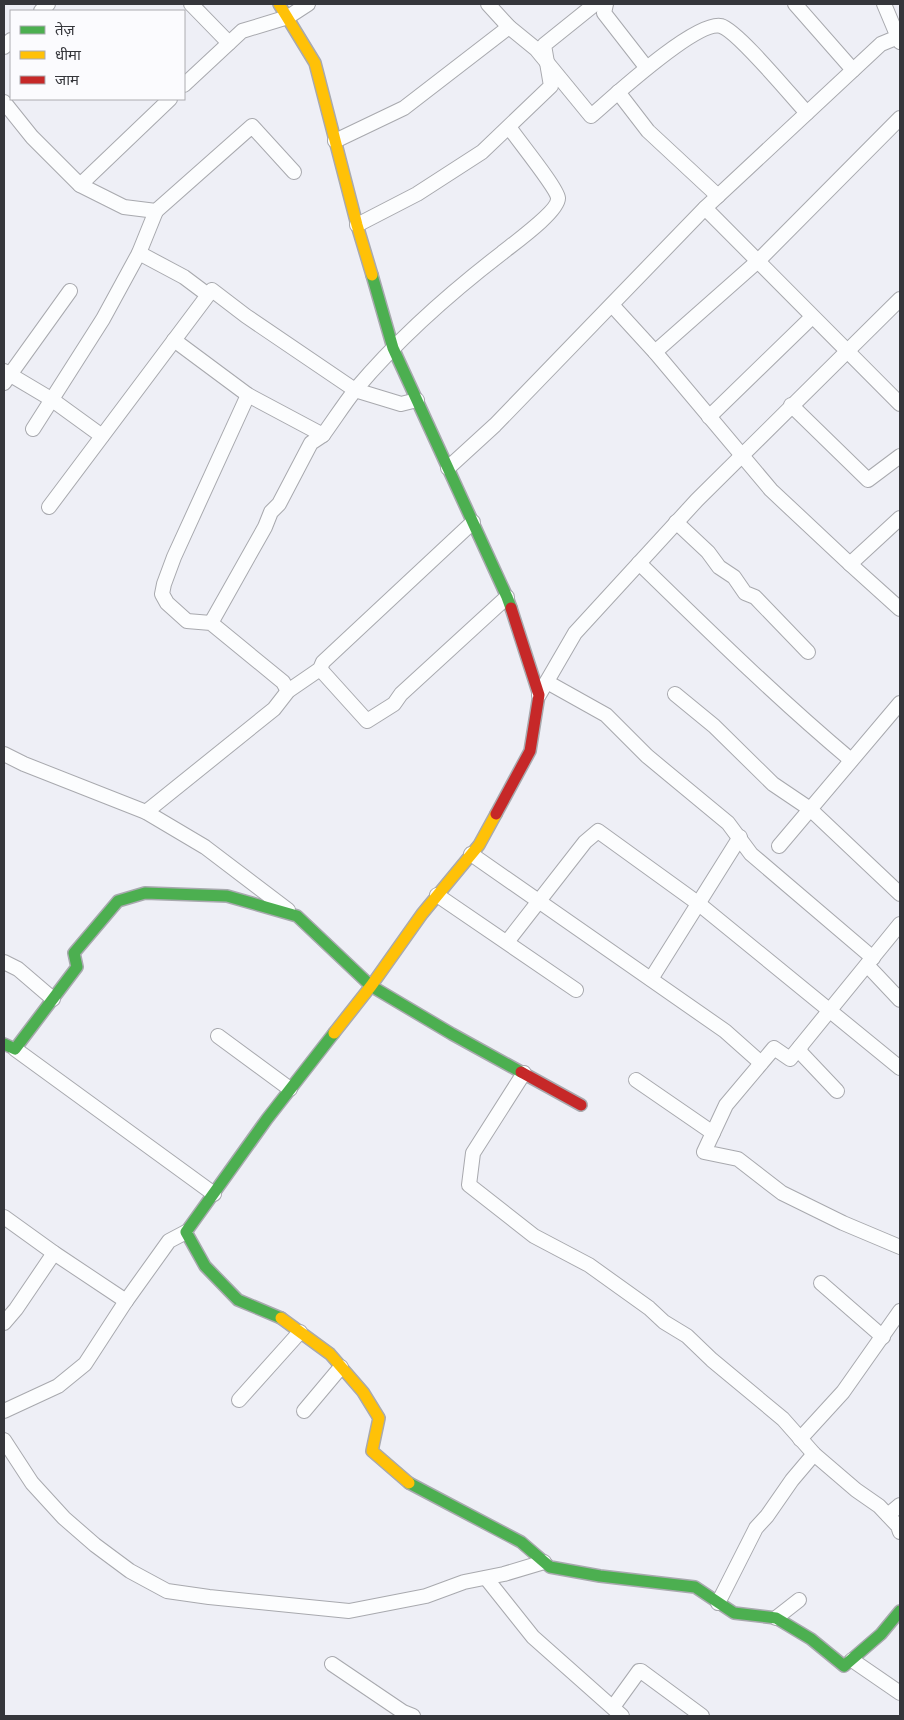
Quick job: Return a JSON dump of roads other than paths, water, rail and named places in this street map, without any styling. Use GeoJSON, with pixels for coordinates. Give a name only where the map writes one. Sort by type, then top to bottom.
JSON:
{"type":"FeatureCollection","features":[{"type":"Feature","properties":{"kind":"street"},"geometry":{"type":"LineString","coordinates":[[191,4],[229,43]]}},
{"type":"Feature","properties":{"kind":"street"},"geometry":{"type":"LineString","coordinates":[[279,4],[315,63],[357,225],[393,348],[507,597],[539,695]]}},
{"type":"Feature","properties":{"kind":"street"},"geometry":{"type":"LineString","coordinates":[[185,82],[242,31],[288,17],[308,4]]}},
{"type":"Feature","properties":{"kind":"street"},"geometry":{"type":"LineString","coordinates":[[488,4],[509,27],[536,49],[590,116],[646,67],[700,31],[714,26],[722,27],[740,40],[807,113]]}},
{"type":"Feature","properties":{"kind":"street"},"geometry":{"type":"LineString","coordinates":[[357,225],[416,194],[482,152],[550,86],[544,45],[595,4]]}},
{"type":"Feature","properties":{"kind":"street"},"geometry":{"type":"LineString","coordinates":[[606,4],[604,13],[646,67]]}},
{"type":"Feature","properties":{"kind":"street"},"geometry":{"type":"LineString","coordinates":[[795,4],[853,70]]}},
{"type":"Feature","properties":{"kind":"street"},"geometry":{"type":"LineString","coordinates":[[448,468],[494,425],[705,208],[881,44],[899,39],[884,4]]}},
{"type":"Feature","properties":{"kind":"street"},"geometry":{"type":"LineString","coordinates":[[335,141],[404,108],[509,27]]}},
{"type":"Feature","properties":{"kind":"street"},"geometry":{"type":"LineString","coordinates":[[618,92],[648,130],[718,196]]}},
{"type":"Feature","properties":{"kind":"street"},"geometry":{"type":"LineString","coordinates":[[80,185],[169,100]]}},
{"type":"Feature","properties":{"kind":"street"},"geometry":{"type":"LineString","coordinates":[[4,102],[32,137],[80,185],[124,207],[156,211]]}},
{"type":"Feature","properties":{"kind":"street"},"geometry":{"type":"LineString","coordinates":[[655,352],[758,261],[900,118]]}},
{"type":"Feature","properties":{"kind":"street"},"geometry":{"type":"LineString","coordinates":[[33,429],[103,319],[139,253],[156,211],[252,126],[294,172]]}},
{"type":"Feature","properties":{"kind":"street"},"geometry":{"type":"LineString","coordinates":[[211,623],[265,527],[271,512],[279,504],[311,443],[323,435],[355,390],[393,348],[465,282],[532,230],[556,206],[558,198],[551,184],[509,126]]}},
{"type":"Feature","properties":{"kind":"street"},"geometry":{"type":"LineString","coordinates":[[705,208],[900,404]]}},
{"type":"Feature","properties":{"kind":"street"},"geometry":{"type":"LineString","coordinates":[[49,507],[208,295],[184,277],[139,253]]}},
{"type":"Feature","properties":{"kind":"street"},"geometry":{"type":"LineString","coordinates":[[212,290],[246,316],[355,390],[401,404],[417,400]]}},
{"type":"Feature","properties":{"kind":"street"},"geometry":{"type":"LineString","coordinates":[[70,291],[6,376],[51,399],[102,436]]}},
{"type":"Feature","properties":{"kind":"street"},"geometry":{"type":"LineString","coordinates":[[4,1411],[58,1386],[85,1364],[126,1301],[169,1241],[186,1232],[267,1119],[371,986],[422,914],[479,845],[530,751],[539,695],[575,633],[676,522],[741,455],[900,299]]}},
{"type":"Feature","properties":{"kind":"street"},"geometry":{"type":"LineString","coordinates":[[612,305],[655,352],[771,490],[900,609]]}},
{"type":"Feature","properties":{"kind":"street"},"geometry":{"type":"LineString","coordinates":[[709,417],[812,316]]}},
{"type":"Feature","properties":{"kind":"street"},"geometry":{"type":"LineString","coordinates":[[174,340],[248,395],[323,435]]}},
{"type":"Feature","properties":{"kind":"street"},"geometry":{"type":"LineString","coordinates":[[248,395],[174,557],[162,594],[167,603],[187,620],[211,623],[283,682],[288,691]]}},
{"type":"Feature","properties":{"kind":"street"},"geometry":{"type":"LineString","coordinates":[[792,405],[868,480],[900,456]]}},
{"type":"Feature","properties":{"kind":"street"},"geometry":{"type":"LineString","coordinates":[[850,564],[900,518]]}},
{"type":"Feature","properties":{"kind":"street"},"geometry":{"type":"LineString","coordinates":[[146,812],[274,709],[288,691],[320,669],[323,662],[473,522]]}},
{"type":"Feature","properties":{"kind":"street"},"geometry":{"type":"LineString","coordinates":[[676,522],[708,552],[719,567],[734,577],[746,593],[756,598],[808,652]]}},
{"type":"Feature","properties":{"kind":"street"},"geometry":{"type":"LineString","coordinates":[[639,563],[744,663],[761,682],[851,760]]}},
{"type":"Feature","properties":{"kind":"street"},"geometry":{"type":"LineString","coordinates":[[320,669],[367,721],[394,704],[401,694],[507,597]]}},
{"type":"Feature","properties":{"kind":"street"},"geometry":{"type":"LineString","coordinates":[[547,682],[606,715],[647,756],[728,823],[751,854],[870,962],[900,1000]]}},
{"type":"Feature","properties":{"kind":"street"},"geometry":{"type":"LineString","coordinates":[[675,694],[714,726],[773,784],[810,809],[900,894]]}},
{"type":"Feature","properties":{"kind":"street"},"geometry":{"type":"LineString","coordinates":[[779,846],[900,703]]}},
{"type":"Feature","properties":{"kind":"street"},"geometry":{"type":"LineString","coordinates":[[4,754],[24,764],[146,812],[205,847],[297,916],[371,986],[452,1034],[580,1105]]}},
{"type":"Feature","properties":{"kind":"street"},"geometry":{"type":"LineString","coordinates":[[507,942],[584,842],[598,830],[699,904],[900,1068]]}},
{"type":"Feature","properties":{"kind":"street"},"geometry":{"type":"LineString","coordinates":[[651,979],[740,837]]}},
{"type":"Feature","properties":{"kind":"street"},"geometry":{"type":"LineString","coordinates":[[471,854],[725,1031],[761,1063]]}},
{"type":"Feature","properties":{"kind":"street"},"geometry":{"type":"LineString","coordinates":[[214,1194],[9,1046],[53,999],[77,967],[74,953],[118,901],[145,893],[227,896],[297,916]]}},
{"type":"Feature","properties":{"kind":"street"},"geometry":{"type":"LineString","coordinates":[[437,895],[576,990]]}},
{"type":"Feature","properties":{"kind":"street"},"geometry":{"type":"LineString","coordinates":[[900,924],[790,1059],[774,1048],[761,1063],[726,1105],[704,1152],[738,1158],[782,1193],[843,1223],[900,1247]]}},
{"type":"Feature","properties":{"kind":"street"},"geometry":{"type":"LineString","coordinates":[[4,962],[18,969],[53,999]]}},
{"type":"Feature","properties":{"kind":"street"},"geometry":{"type":"LineString","coordinates":[[218,1036],[290,1089]]}},
{"type":"Feature","properties":{"kind":"street"},"geometry":{"type":"LineString","coordinates":[[800,1047],[801,1053],[837,1091]]}},
{"type":"Feature","properties":{"kind":"street"},"geometry":{"type":"LineString","coordinates":[[524,1073],[473,1154],[469,1185],[534,1236],[589,1266],[649,1308],[664,1322],[687,1336],[712,1360],[783,1419],[814,1454],[856,1490],[879,1506],[898,1526],[900,1532]]}},
{"type":"Feature","properties":{"kind":"street"},"geometry":{"type":"LineString","coordinates":[[636,1080],[713,1133]]}},
{"type":"Feature","properties":{"kind":"street"},"geometry":{"type":"LineString","coordinates":[[4,1217],[126,1301]]}},
{"type":"Feature","properties":{"kind":"street"},"geometry":{"type":"LineString","coordinates":[[186,1232],[205,1266],[238,1300],[283,1319],[330,1354],[342,1367],[363,1392],[380,1418],[372,1451],[413,1486],[458,1507],[521,1542],[550,1567],[695,1587],[734,1613],[776,1618],[811,1640],[844,1666],[881,1634],[900,1611]]}},
{"type":"Feature","properties":{"kind":"street"},"geometry":{"type":"LineString","coordinates":[[4,1323],[16,1310],[54,1253]]}},
{"type":"Feature","properties":{"kind":"street"},"geometry":{"type":"LineString","coordinates":[[821,1283],[883,1337]]}},
{"type":"Feature","properties":{"kind":"street"},"geometry":{"type":"LineString","coordinates":[[800,1439],[843,1392],[900,1311]]}},
{"type":"Feature","properties":{"kind":"street"},"geometry":{"type":"LineString","coordinates":[[239,1400],[300,1332]]}},
{"type":"Feature","properties":{"kind":"street"},"geometry":{"type":"LineString","coordinates":[[304,1411],[342,1367]]}},
{"type":"Feature","properties":{"kind":"street"},"geometry":{"type":"LineString","coordinates":[[4,1440],[32,1483],[64,1518],[95,1545],[130,1571],[168,1591],[349,1611],[426,1596],[464,1582],[504,1574],[544,1562]]}},
{"type":"Feature","properties":{"kind":"street"},"geometry":{"type":"LineString","coordinates":[[718,1603],[756,1528],[814,1454]]}},
{"type":"Feature","properties":{"kind":"street"},"geometry":{"type":"LineString","coordinates":[[888,1515],[900,1505]]}},
{"type":"Feature","properties":{"kind":"street"},"geometry":{"type":"LineString","coordinates":[[486,1578],[533,1637],[618,1712],[639,1671],[641,1671],[702,1716]]}},
{"type":"Feature","properties":{"kind":"street"},"geometry":{"type":"LineString","coordinates":[[776,1618],[799,1600]]}},
{"type":"Feature","properties":{"kind":"street"},"geometry":{"type":"LineString","coordinates":[[852,1660],[900,1693]]}},
{"type":"Feature","properties":{"kind":"street"},"geometry":{"type":"LineString","coordinates":[[332,1664],[403,1712],[413,1716]]}}]}
